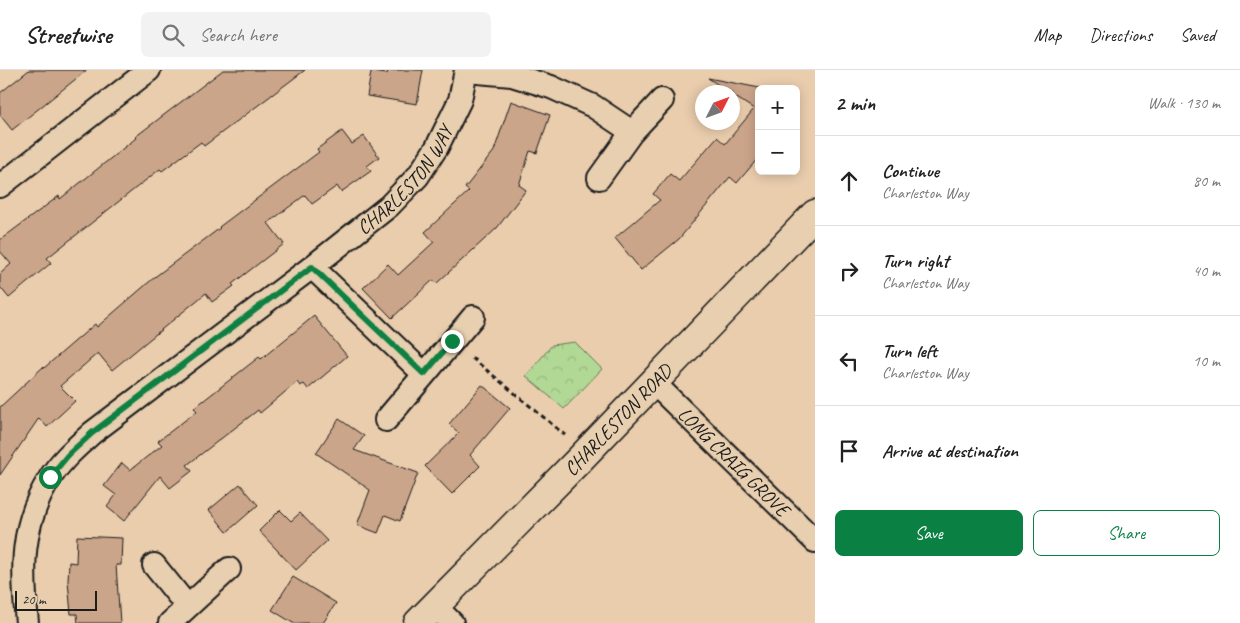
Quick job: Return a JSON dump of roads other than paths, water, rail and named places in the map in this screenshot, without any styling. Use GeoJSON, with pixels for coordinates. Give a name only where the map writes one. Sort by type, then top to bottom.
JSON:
{"type":"FeatureCollection","features":[{"type":"Feature","properties":{"kind":"street"},"geometry":{"type":"LineString","coordinates":[[0,186],[149,70]]}},
{"type":"Feature","properties":{"kind":"street","name":"CHARLESTON WAY"},"geometry":{"type":"LineString","coordinates":[[27,623],[23,560],[28,530],[36,503],[50,477],[68,455],[92,433],[312,267],[389,206],[418,176],[437,147],[460,100],[466,70],[512,75],[551,87],[593,106],[632,132]]}},
{"type":"Feature","properties":{"kind":"street"},"geometry":{"type":"LineString","coordinates":[[599,178],[632,132],[662,100]]}},
{"type":"Feature","properties":{"kind":"street","name":"CHARLESTON ROAD"},"geometry":{"type":"LineString","coordinates":[[435,617],[587,452],[815,214]]}},
{"type":"Feature","properties":{"kind":"street"},"geometry":{"type":"LineString","coordinates":[[312,267],[424,374]]}},
{"type":"Feature","properties":{"kind":"street"},"geometry":{"type":"LineString","coordinates":[[386,420],[472,317]]}},
{"type":"Feature","properties":{"kind":"street","name":"LONG CRAIG GROVE"},"geometry":{"type":"LineString","coordinates":[[654,383],[815,541]]}},
{"type":"Feature","properties":{"kind":"street"},"geometry":{"type":"LineString","coordinates":[[154,565],[187,606]]}},
{"type":"Feature","properties":{"kind":"street"},"geometry":{"type":"LineString","coordinates":[[170,623],[230,569]]}}]}
